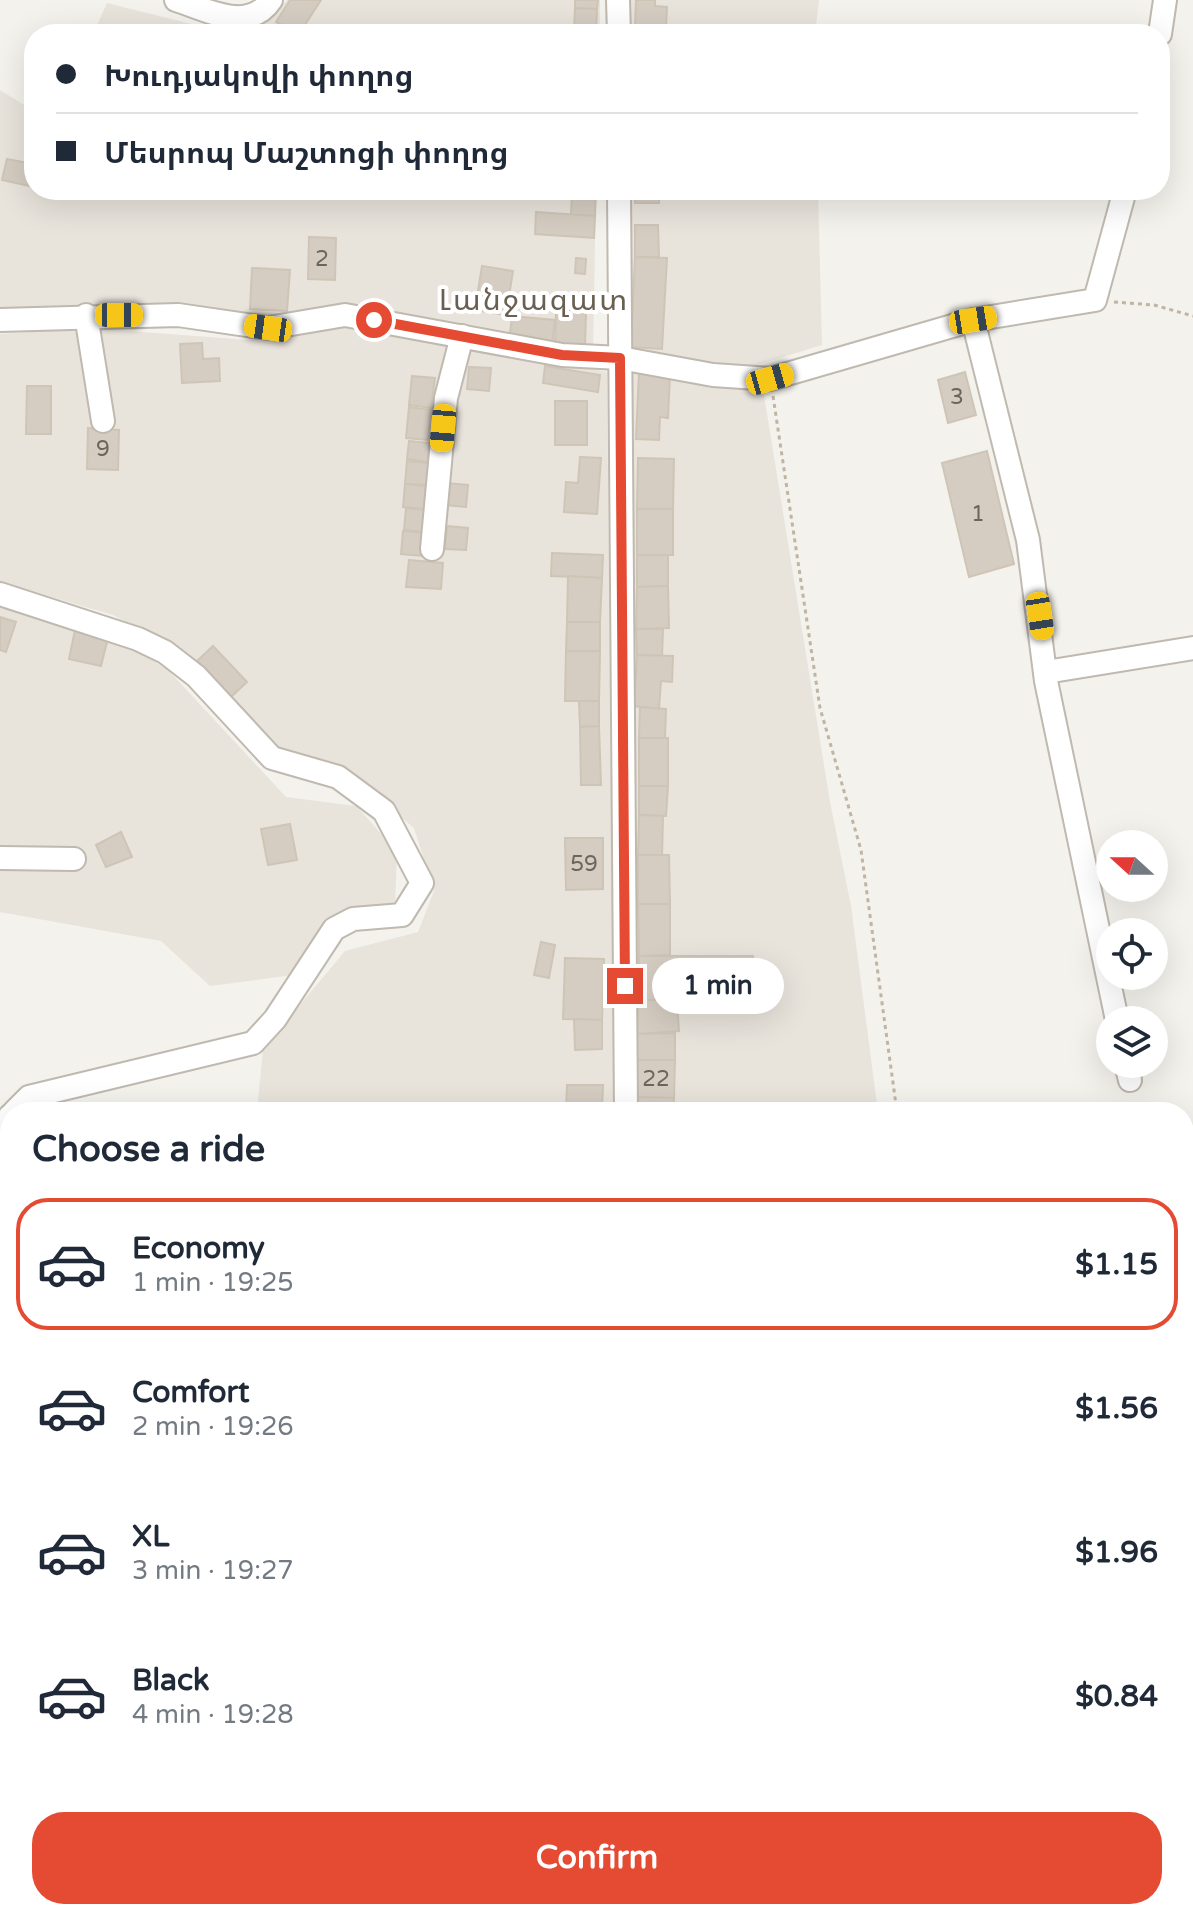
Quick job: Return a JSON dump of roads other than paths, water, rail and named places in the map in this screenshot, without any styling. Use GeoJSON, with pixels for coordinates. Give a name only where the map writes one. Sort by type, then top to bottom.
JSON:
{"type":"FeatureCollection","features":[{"type":"Feature","properties":{"kind":"street"},"geometry":{"type":"LineString","coordinates":[[176,0],[241,19],[262,12],[271,0]]}},
{"type":"Feature","properties":{"kind":"street"},"geometry":{"type":"LineString","coordinates":[[618,0],[619,24]]}},
{"type":"Feature","properties":{"kind":"street"},"geometry":{"type":"LineString","coordinates":[[1161,24],[1165,0]]}},
{"type":"Feature","properties":{"kind":"street"},"geometry":{"type":"LineString","coordinates":[[619,200],[626,1102]]}},
{"type":"Feature","properties":{"kind":"street"},"geometry":{"type":"LineString","coordinates":[[0,320],[86,315],[178,315],[268,328],[345,315],[562,355],[620,358],[713,375],[770,379],[973,320],[1095,300],[1122,200]]}},
{"type":"Feature","properties":{"kind":"street"},"geometry":{"type":"LineString","coordinates":[[86,315],[103,421]]}},
{"type":"Feature","properties":{"kind":"street"},"geometry":{"type":"LineString","coordinates":[[973,320],[1028,540],[1046,672],[1114,1006]]}},
{"type":"Feature","properties":{"kind":"street"},"geometry":{"type":"LineString","coordinates":[[432,549],[446,398],[462,336]]}},
{"type":"Feature","properties":{"kind":"street"},"geometry":{"type":"LineString","coordinates":[[0,594],[138,639],[165,652],[196,676],[272,758],[338,777],[384,811],[422,883],[402,915],[353,919],[334,929],[275,1019],[253,1043],[29,1097],[24,1102]]}},
{"type":"Feature","properties":{"kind":"street"},"geometry":{"type":"LineString","coordinates":[[1046,672],[1193,648]]}},
{"type":"Feature","properties":{"kind":"street"},"geometry":{"type":"LineString","coordinates":[[0,858],[74,859]]}},
{"type":"Feature","properties":{"kind":"district","name":"Լանջազատ"},"geometry":{"type":"Point","coordinates":[534,300]}}]}
